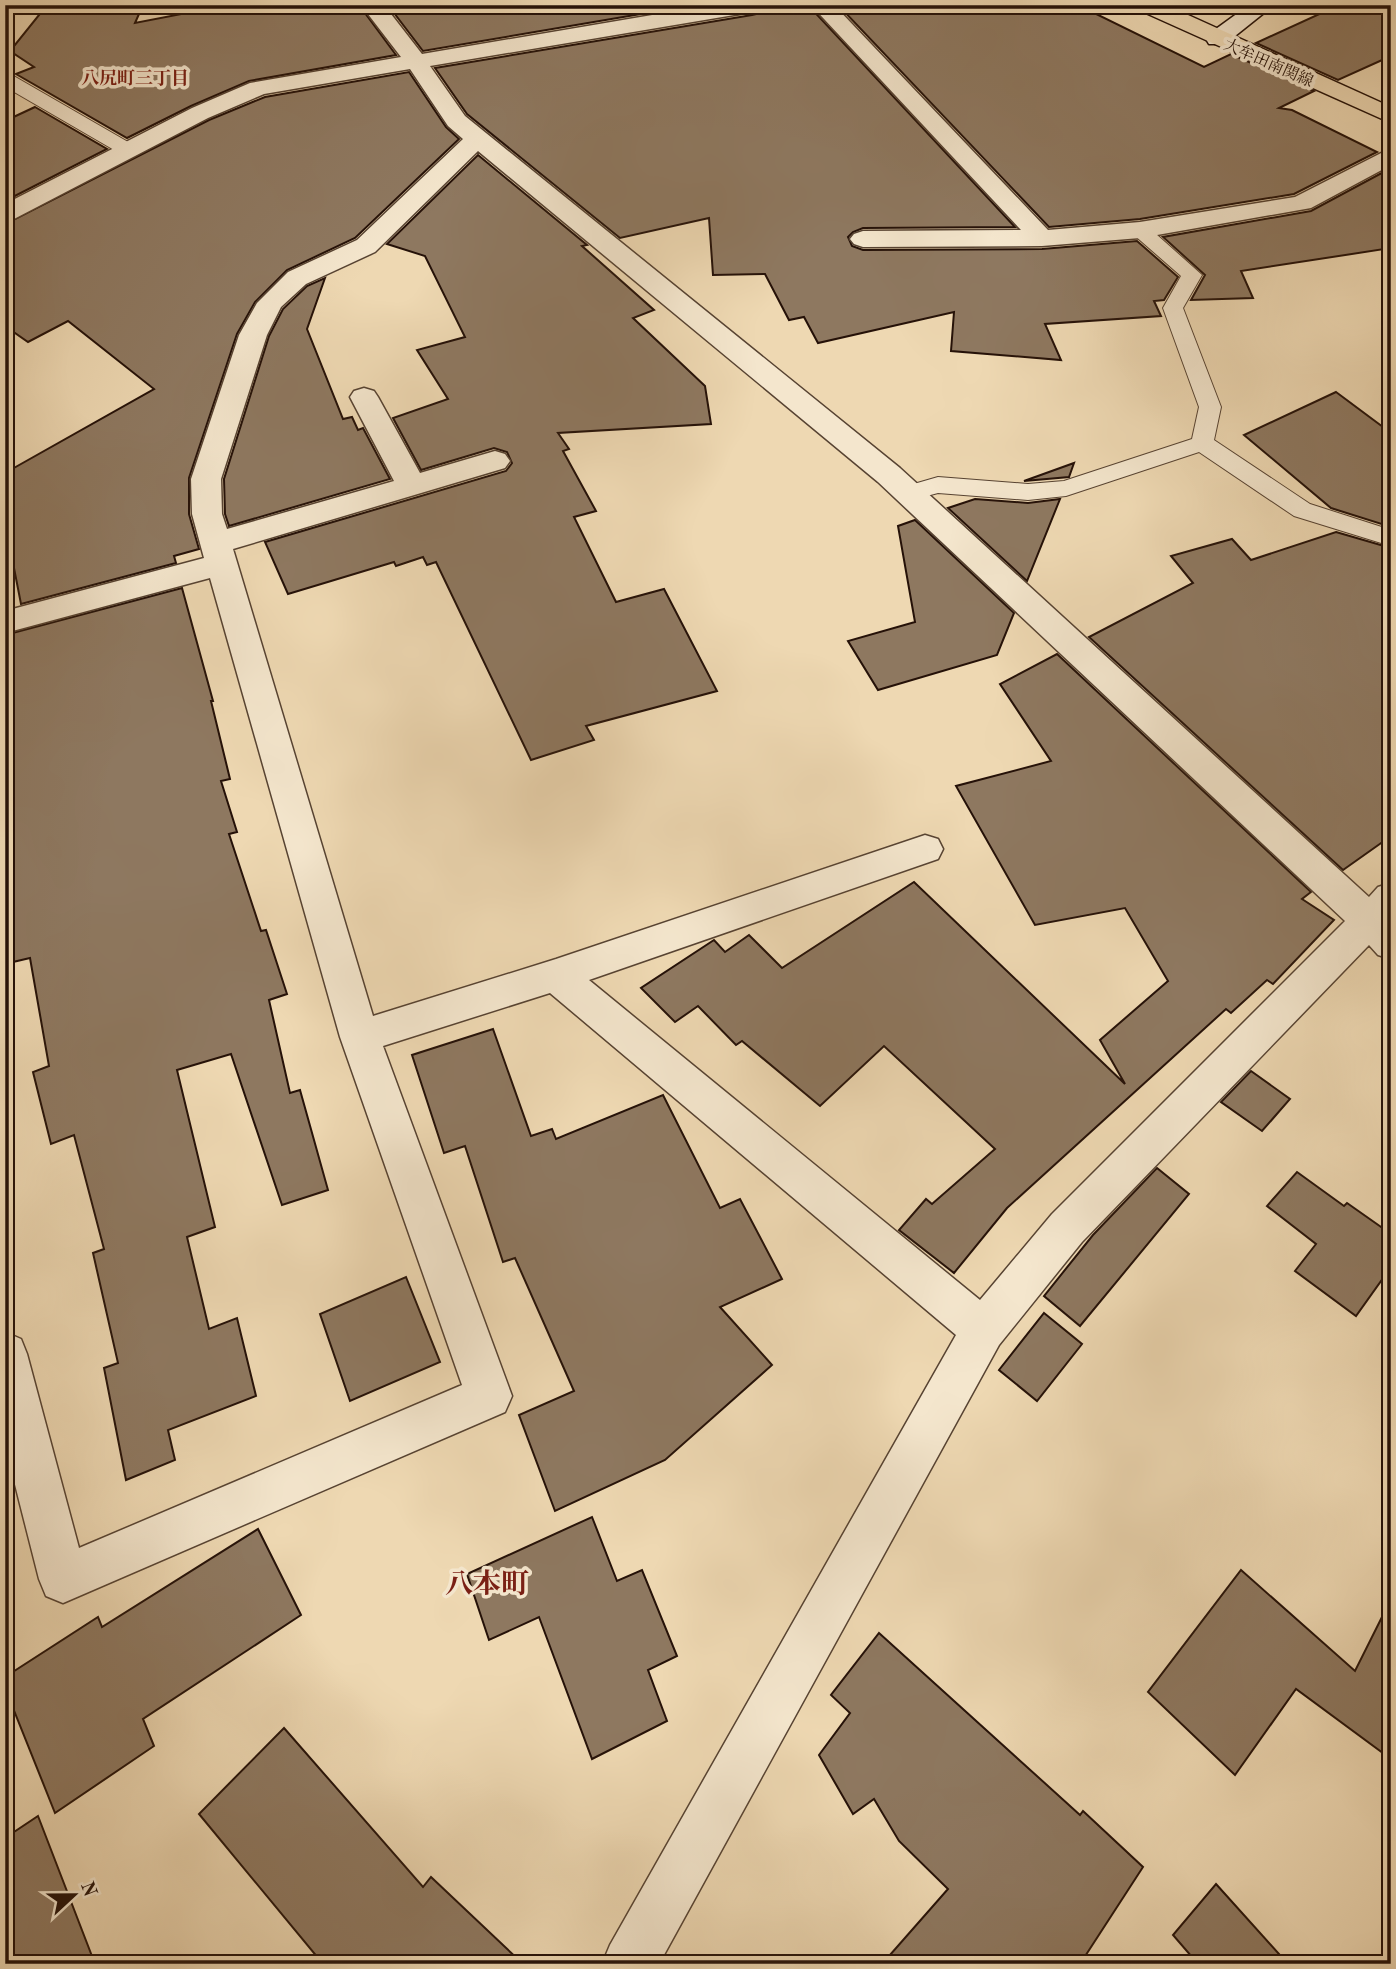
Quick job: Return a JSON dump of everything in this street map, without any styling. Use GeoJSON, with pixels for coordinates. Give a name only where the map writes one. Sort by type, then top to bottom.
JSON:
{"type":"FeatureCollection","features":[{"type":"Feature","properties":{"kind":"main road","name":"大牟田南関線"},"geometry":{"type":"LineString","coordinates":[[1147,5],[1391,116]]}},
{"type":"Feature","properties":{"kind":"street"},"geometry":{"type":"LineString","coordinates":[[372,5],[456,121],[908,493],[1384,921],[1067,1228],[983,1330],[629,1964]]}},
{"type":"Feature","properties":{"kind":"street"},"geometry":{"type":"LineString","coordinates":[[5,214],[200,113],[258,88],[417,64],[752,5]]}},
{"type":"Feature","properties":{"kind":"street"},"geometry":{"type":"LineString","coordinates":[[822,5],[1042,237]]}},
{"type":"Feature","properties":{"kind":"street"},"geometry":{"type":"LineString","coordinates":[[1217,39],[1263,5]]}},
{"type":"Feature","properties":{"kind":"street"},"geometry":{"type":"LineString","coordinates":[[5,1354],[63,1579],[489,1396],[360,1037],[220,553],[206,514],[205,479],[253,335],[270,303],[297,278],[366,246],[476,139]]}},
{"type":"Feature","properties":{"kind":"street"},"geometry":{"type":"LineString","coordinates":[[863,239],[1042,237],[1140,230],[1302,203],[1391,155]]}},
{"type":"Feature","properties":{"kind":"street"},"geometry":{"type":"LineString","coordinates":[[364,397],[412,486]]}},
{"type":"Feature","properties":{"kind":"street"},"geometry":{"type":"LineString","coordinates":[[5,622],[220,553],[412,486],[495,461]]}},
{"type":"Feature","properties":{"kind":"street"},"geometry":{"type":"LineString","coordinates":[[360,1037],[556,975],[925,849]]}},
{"type":"Feature","properties":{"kind":"street"},"geometry":{"type":"LineString","coordinates":[[556,975],[983,1330]]}},
{"type":"Feature","properties":{"kind":"lane"},"geometry":{"type":"LineString","coordinates":[[5,76],[15,85],[128,150]]}},
{"type":"Feature","properties":{"kind":"lane"},"geometry":{"type":"LineString","coordinates":[[1140,230],[1192,275],[1173,308],[1210,407],[1202,443]]}},
{"type":"Feature","properties":{"kind":"lane"},"geometry":{"type":"LineString","coordinates":[[908,493],[938,485],[1028,492],[1066,488],[1202,443]]}},
{"type":"Feature","properties":{"kind":"lane"},"geometry":{"type":"LineString","coordinates":[[1202,443],[1302,510],[1391,538]]}},
{"type":"Feature","properties":{"kind":"building"},"geometry":{"type":"Polygon","coordinates":[[[47,5],[143,5],[135,23],[228,5],[359,5],[396,55],[249,81],[127,138],[16,74],[34,67],[10,51],[47,5]]]}},
{"type":"Feature","properties":{"kind":"building"},"geometry":{"type":"Polygon","coordinates":[[[388,5],[694,5],[423,51],[388,5]]]}},
{"type":"Feature","properties":{"kind":"building"},"geometry":{"type":"Polygon","coordinates":[[[765,5],[808,5],[1015,227],[863,228],[848,237],[852,246],[863,250],[1042,249],[1137,241],[1178,277],[1164,300],[1154,301],[1161,316],[1045,324],[1061,360],[951,351],[954,312],[818,343],[804,317],[789,320],[765,274],[713,275],[709,218],[620,238],[467,114],[435,68],[752,15],[761,13],[765,5]]]}},
{"type":"Feature","properties":{"kind":"building"},"geometry":{"type":"Polygon","coordinates":[[[838,5],[1078,5],[1204,67],[1231,54],[1314,91],[1279,108],[1292,110],[1377,152],[1294,194],[1140,219],[1049,227],[838,5]]]}},
{"type":"Feature","properties":{"kind":"building"},"geometry":{"type":"Polygon","coordinates":[[[1339,5],[1391,5],[1391,56],[1338,80],[1256,43],[1339,5]]]}},
{"type":"Feature","properties":{"kind":"building"},"geometry":{"type":"Polygon","coordinates":[[[409,72],[446,127],[459,139],[355,238],[287,270],[255,302],[237,334],[189,478],[189,514],[199,549],[174,556],[176,563],[21,604],[5,522],[5,473],[154,389],[68,321],[28,342],[5,326],[5,224],[209,120],[265,97],[409,72]]]}},
{"type":"Feature","properties":{"kind":"building"},"geometry":{"type":"Polygon","coordinates":[[[35,107],[107,149],[5,201],[5,121],[35,107]]]}},
{"type":"Feature","properties":{"kind":"building"},"geometry":{"type":"Polygon","coordinates":[[[478,155],[587,245],[582,246],[654,310],[633,318],[705,386],[711,424],[558,433],[569,449],[563,451],[596,511],[574,517],[616,602],[664,589],[717,691],[586,726],[594,740],[531,760],[436,562],[427,565],[423,557],[396,566],[394,562],[288,594],[265,542],[506,471],[512,463],[507,452],[494,448],[421,470],[393,418],[448,399],[417,350],[465,337],[425,256],[387,244],[478,155]]]}},
{"type":"Feature","properties":{"kind":"building"},"geometry":{"type":"Polygon","coordinates":[[[1391,168],[1391,248],[1241,271],[1253,298],[1191,300],[1205,275],[1163,237],[1311,211],[1391,168]]]}},
{"type":"Feature","properties":{"kind":"building"},"geometry":{"type":"Polygon","coordinates":[[[325,278],[307,329],[343,419],[352,417],[358,430],[363,428],[390,479],[229,526],[225,514],[224,479],[269,336],[283,309],[307,286],[325,278]]]}},
{"type":"Feature","properties":{"kind":"building"},"geometry":{"type":"Polygon","coordinates":[[[1336,392],[1391,433],[1391,527],[1331,508],[1244,435],[1336,392]]]}},
{"type":"Feature","properties":{"kind":"building"},"geometry":{"type":"Polygon","coordinates":[[[1074,463],[1069,477],[1024,481],[1074,463]]]}},
{"type":"Feature","properties":{"kind":"building"},"geometry":{"type":"Polygon","coordinates":[[[975,499],[1028,503],[1060,499],[1027,581],[948,508],[975,499]]]}},
{"type":"Feature","properties":{"kind":"building"},"geometry":{"type":"Polygon","coordinates":[[[915,520],[1014,613],[997,655],[878,690],[848,641],[915,622],[898,526],[915,520]]]}},
{"type":"Feature","properties":{"kind":"building"},"geometry":{"type":"Polygon","coordinates":[[[1336,532],[1391,548],[1391,836],[1343,870],[1089,637],[1193,583],[1171,556],[1232,539],[1251,560],[1336,532]]]}},
{"type":"Feature","properties":{"kind":"building"},"geometry":{"type":"Polygon","coordinates":[[[182,588],[213,701],[230,779],[221,781],[237,832],[229,834],[261,931],[266,930],[287,994],[269,1000],[290,1093],[300,1090],[328,1190],[282,1205],[231,1054],[177,1070],[215,1227],[187,1237],[209,1329],[237,1318],[256,1396],[168,1430],[175,1460],[126,1480],[104,1368],[118,1363],[93,1253],[104,1249],[74,1135],[51,1144],[33,1072],[49,1066],[30,958],[13,962],[5,912],[5,635],[182,588]]]}},
{"type":"Feature","properties":{"kind":"building"},"geometry":{"type":"Polygon","coordinates":[[[1057,654],[1311,892],[1302,899],[1334,920],[1273,984],[1267,980],[1231,1013],[1226,1009],[1007,1208],[954,1273],[899,1230],[926,1199],[932,1204],[995,1149],[884,1046],[820,1106],[742,1041],[736,1045],[698,1006],[675,1022],[641,988],[714,940],[725,952],[749,935],[782,968],[914,882],[1125,1084],[1100,1040],[1168,981],[1125,908],[1035,925],[956,786],[1051,761],[1000,684],[1057,654]]]}},
{"type":"Feature","properties":{"kind":"building"},"geometry":{"type":"Polygon","coordinates":[[[493,1029],[531,1136],[552,1129],[556,1139],[663,1095],[720,1208],[740,1199],[782,1279],[720,1307],[772,1365],[665,1460],[555,1511],[519,1415],[574,1391],[515,1258],[503,1262],[465,1146],[444,1153],[412,1055],[493,1029]]]}},
{"type":"Feature","properties":{"kind":"building"},"geometry":{"type":"Polygon","coordinates":[[[1251,1071],[1290,1099],[1262,1131],[1221,1102],[1251,1071]]]}},
{"type":"Feature","properties":{"kind":"building"},"geometry":{"type":"Polygon","coordinates":[[[1157,1168],[1189,1194],[1080,1326],[1044,1296],[1093,1235],[1157,1168]]]}},
{"type":"Feature","properties":{"kind":"building"},"geometry":{"type":"Polygon","coordinates":[[[1297,1172],[1344,1206],[1347,1203],[1391,1234],[1391,1267],[1356,1316],[1295,1271],[1316,1244],[1267,1206],[1297,1172]]]}},
{"type":"Feature","properties":{"kind":"building"},"geometry":{"type":"Polygon","coordinates":[[[406,1277],[440,1362],[350,1401],[320,1314],[406,1277]]]}},
{"type":"Feature","properties":{"kind":"building"},"geometry":{"type":"Polygon","coordinates":[[[1044,1313],[1082,1344],[1037,1401],[999,1370],[1044,1313]]]}},
{"type":"Feature","properties":{"kind":"building"},"geometry":{"type":"Polygon","coordinates":[[[592,1517],[617,1581],[642,1570],[677,1656],[648,1670],[667,1721],[592,1759],[539,1617],[489,1640],[467,1574],[592,1517]]]}},
{"type":"Feature","properties":{"kind":"building"},"geometry":{"type":"Polygon","coordinates":[[[258,1529],[301,1615],[143,1719],[154,1746],[55,1813],[5,1688],[5,1677],[98,1617],[102,1627],[258,1529]]]}},
{"type":"Feature","properties":{"kind":"building"},"geometry":{"type":"Polygon","coordinates":[[[1241,1570],[1355,1671],[1391,1599],[1391,1759],[1296,1689],[1235,1775],[1148,1692],[1241,1570]]]}},
{"type":"Feature","properties":{"kind":"building"},"geometry":{"type":"Polygon","coordinates":[[[879,1633],[1080,1815],[1083,1811],[1143,1867],[1080,1964],[882,1964],[948,1889],[899,1841],[874,1799],[853,1814],[819,1755],[850,1713],[831,1695],[879,1633]]]}},
{"type":"Feature","properties":{"kind":"building"},"geometry":{"type":"Polygon","coordinates":[[[284,1728],[423,1887],[431,1877],[523,1964],[323,1964],[199,1814],[284,1728]]]}},
{"type":"Feature","properties":{"kind":"building"},"geometry":{"type":"Polygon","coordinates":[[[38,1816],[95,1964],[5,1964],[5,1838],[38,1816]]]}},
{"type":"Feature","properties":{"kind":"building"},"geometry":{"type":"Polygon","coordinates":[[[1216,1884],[1288,1964],[1198,1964],[1173,1935],[1216,1884]]]}},
{"type":"Feature","properties":{"kind":"district","name":"八尻町三丁目"},"geometry":{"type":"Point","coordinates":[135,78]}},
{"type":"Feature","properties":{"kind":"district","name":"八本町"},"geometry":{"type":"Point","coordinates":[487,1583]}}]}
